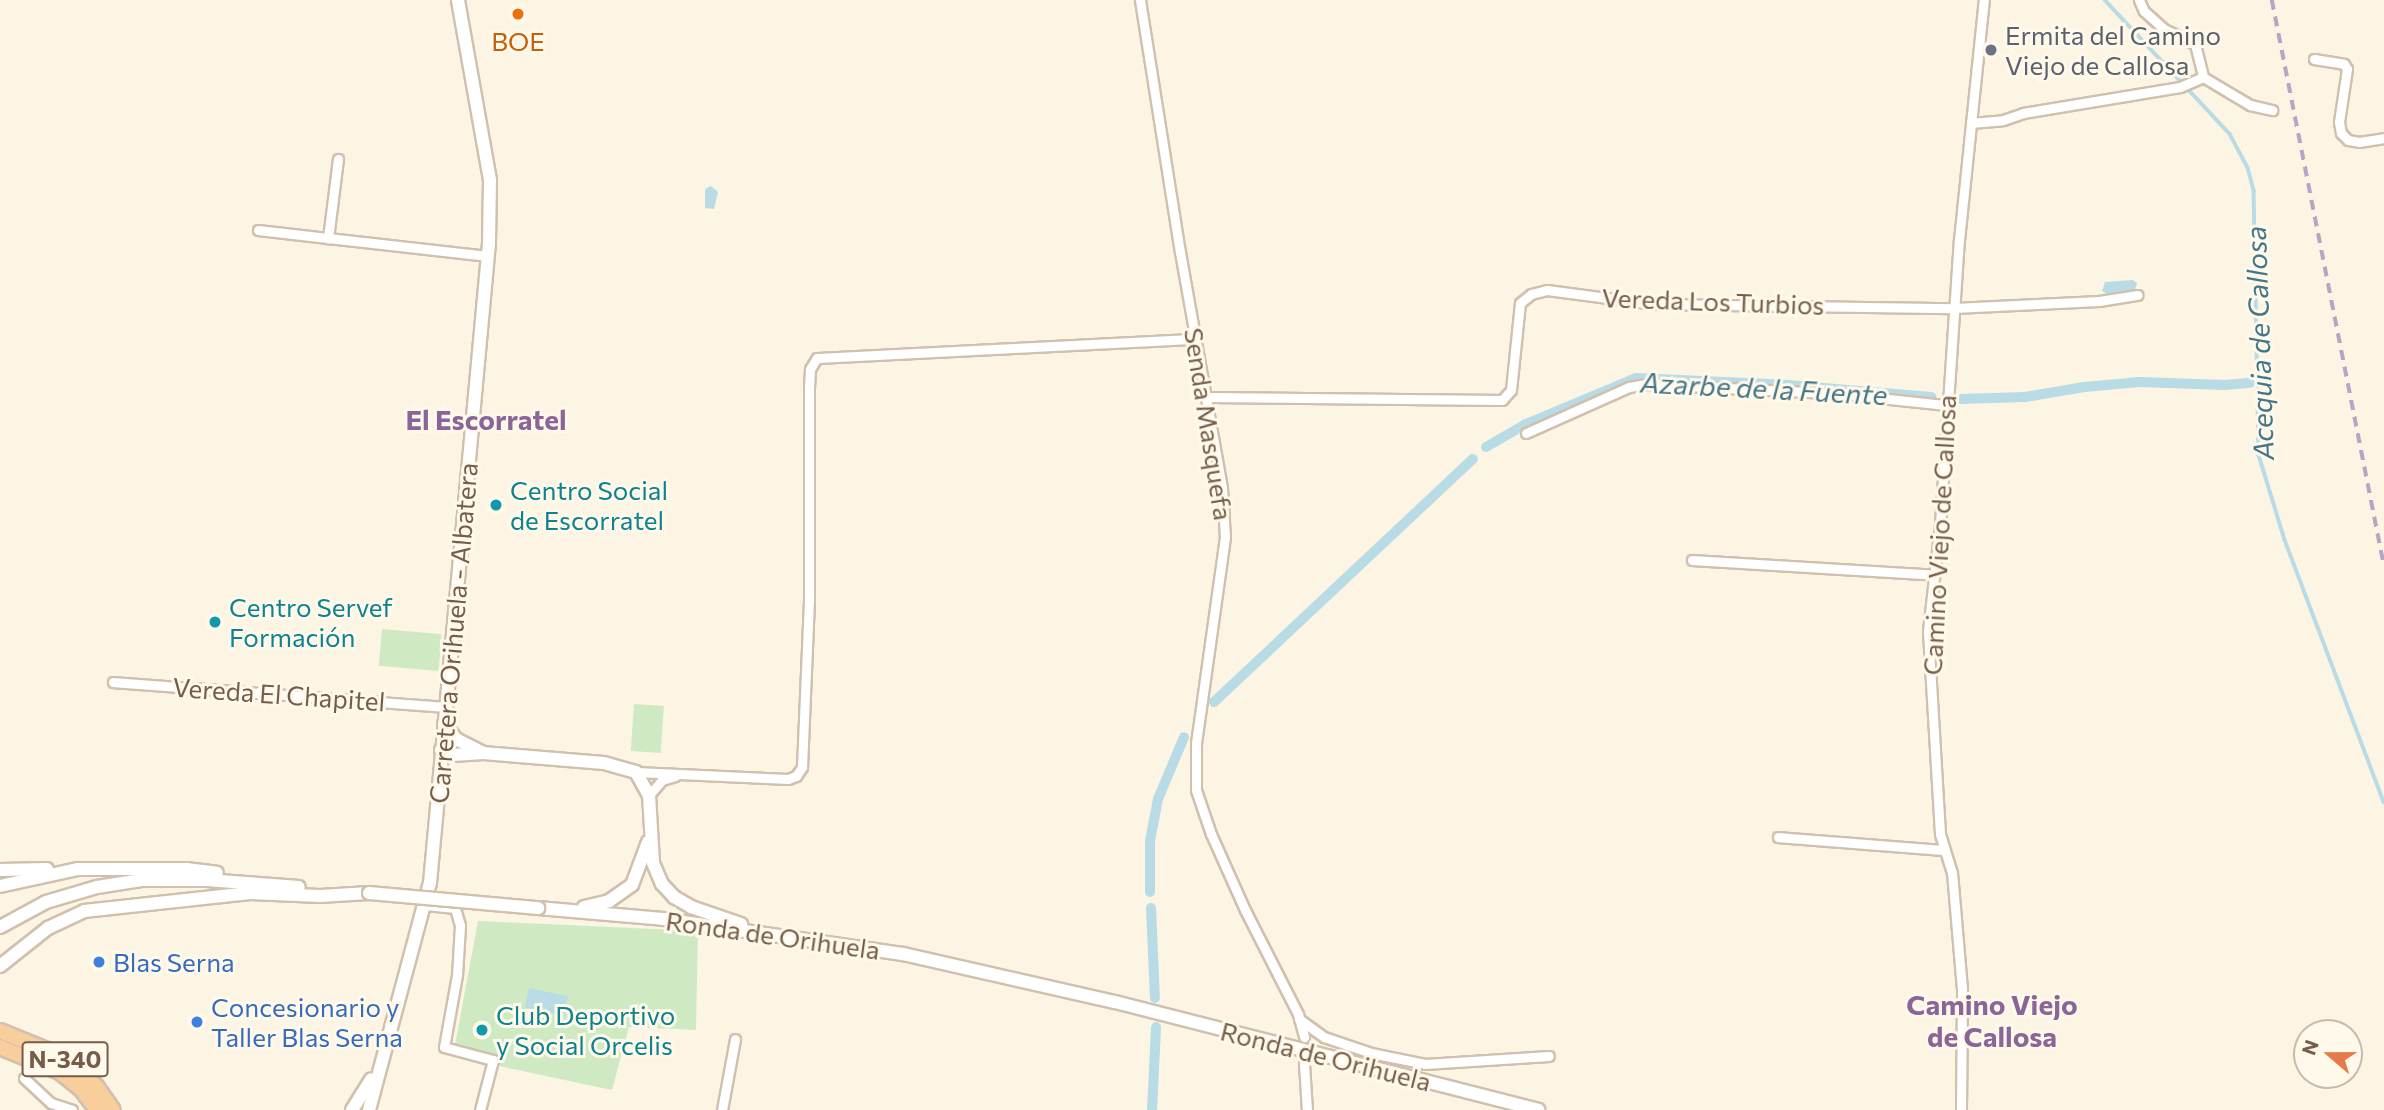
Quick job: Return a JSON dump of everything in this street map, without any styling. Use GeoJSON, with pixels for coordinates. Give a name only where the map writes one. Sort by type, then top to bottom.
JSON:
{"type":"FeatureCollection","features":[{"type":"Feature","properties":{"kind":"highway","name":"N-340"},"geometry":{"type":"LineString","coordinates":[[0,1031],[59,1055],[74,1065],[96,1086],[113,1110]]}},
{"type":"Feature","properties":{"kind":"highway","name":"N-340"},"geometry":{"type":"LineString","coordinates":[[0,1047],[60,1072],[82,1090],[97,1110]]}},
{"type":"Feature","properties":{"kind":"main road","name":"Carretera Orihuela - Albatera"},"geometry":{"type":"LineString","coordinates":[[383,1053],[426,905],[488,256],[490,180],[458,0]]}},
{"type":"Feature","properties":{"kind":"main road"},"geometry":{"type":"LineString","coordinates":[[443,724],[456,739],[483,753]]}},
{"type":"Feature","properties":{"kind":"main road"},"geometry":{"type":"LineString","coordinates":[[441,750],[462,746],[483,753],[612,764],[636,772],[649,795],[653,863],[662,884],[674,897],[691,907],[772,934]]}},
{"type":"Feature","properties":{"kind":"main road"},"geometry":{"type":"LineString","coordinates":[[439,790],[447,769],[454,761],[483,753]]}},
{"type":"Feature","properties":{"kind":"main road"},"geometry":{"type":"LineString","coordinates":[[573,910],[609,901],[632,885],[650,834]]}},
{"type":"Feature","properties":{"kind":"main road"},"geometry":{"type":"LineString","coordinates":[[0,886],[79,869]]}},
{"type":"Feature","properties":{"kind":"main road"},"geometry":{"type":"LineString","coordinates":[[0,870],[186,869],[236,875],[276,885]]}},
{"type":"Feature","properties":{"kind":"main road","name":"Ronda de Orihuela"},"geometry":{"type":"LineString","coordinates":[[4,925],[46,902],[97,887],[186,879],[573,910],[772,934],[903,954],[1115,1002],[1538,1110]]}},
{"type":"Feature","properties":{"kind":"main road"},"geometry":{"type":"LineString","coordinates":[[0,966],[48,928],[84,911],[250,893],[320,896],[369,893]]}},
{"type":"Feature","properties":{"kind":"main road"},"geometry":{"type":"LineString","coordinates":[[352,1110],[383,1053]]}},
{"type":"Feature","properties":{"kind":"main road"},"geometry":{"type":"LineString","coordinates":[[369,1110],[383,1053]]}},
{"type":"Feature","properties":{"kind":"street","name":"Senda Masquefa"},"geometry":{"type":"LineString","coordinates":[[1140,0],[1208,397],[1222,488],[1226,537],[1196,743],[1196,790],[1211,834],[1299,1019],[1304,1037]]}},
{"type":"Feature","properties":{"kind":"street","name":"Camino Viejo de Callosa"},"geometry":{"type":"LineString","coordinates":[[1961,1110],[1962,989],[1952,873],[1940,834],[1927,643],[1935,575],[1954,308],[1984,0]]}},
{"type":"Feature","properties":{"kind":"street"},"geometry":{"type":"LineString","coordinates":[[2139,0],[2148,16],[2164,29],[2195,44],[2203,77]]}},
{"type":"Feature","properties":{"kind":"street"},"geometry":{"type":"LineString","coordinates":[[2314,60],[2344,64],[2347,69],[2339,122],[2341,133],[2348,140],[2359,142],[2384,138]]}},
{"type":"Feature","properties":{"kind":"street"},"geometry":{"type":"LineString","coordinates":[[1971,122],[2003,120],[2024,113],[2180,87],[2190,80],[2203,77],[2250,105],[2272,110]]}},
{"type":"Feature","properties":{"kind":"street"},"geometry":{"type":"LineString","coordinates":[[328,238],[338,159]]}},
{"type":"Feature","properties":{"kind":"street"},"geometry":{"type":"LineString","coordinates":[[258,230],[488,256]]}},
{"type":"Feature","properties":{"kind":"street","name":"Vereda Los Turbios"},"geometry":{"type":"LineString","coordinates":[[1208,397],[1502,400],[1511,390],[1520,303],[1531,294],[1547,290],[1654,304],[1954,308],[2099,301],[2138,295]]}},
{"type":"Feature","properties":{"kind":"street"},"geometry":{"type":"LineString","coordinates":[[636,772],[788,779],[796,776],[802,767],[809,598],[809,388],[810,369],[817,358],[1196,339]]}},
{"type":"Feature","properties":{"kind":"street"},"geometry":{"type":"LineString","coordinates":[[1526,433],[1629,387],[1646,384],[1833,393],[1946,405]]}},
{"type":"Feature","properties":{"kind":"street"},"geometry":{"type":"LineString","coordinates":[[1692,560],[1935,575]]}},
{"type":"Feature","properties":{"kind":"street","name":"Vereda El Chapitel"},"geometry":{"type":"LineString","coordinates":[[113,682],[445,707]]}},
{"type":"Feature","properties":{"kind":"street"},"geometry":{"type":"LineString","coordinates":[[649,795],[662,780],[680,774]]}},
{"type":"Feature","properties":{"kind":"street"},"geometry":{"type":"LineString","coordinates":[[1777,837],[1944,850]]}},
{"type":"Feature","properties":{"kind":"street"},"geometry":{"type":"LineString","coordinates":[[426,905],[456,908],[460,925],[457,975],[444,1048],[493,1060],[480,1110]]}},
{"type":"Feature","properties":{"kind":"street"},"geometry":{"type":"LineString","coordinates":[[1299,1019],[1324,1037],[1371,1053],[1425,1064],[1549,1056]]}},
{"type":"Feature","properties":{"kind":"street"},"geometry":{"type":"LineString","coordinates":[[722,1110],[735,1039]]}},
{"type":"Feature","properties":{"kind":"street"},"geometry":{"type":"LineString","coordinates":[[1304,1064],[1307,1110]]}},
{"type":"Feature","properties":{"kind":"street"},"geometry":{"type":"LineString","coordinates":[[24,1078],[50,1107],[72,1110]]}},
{"type":"Feature","properties":{"kind":"green space"},"geometry":{"type":"Polygon","coordinates":[[[382,629],[442,634],[439,671],[379,666],[382,629]]]}},
{"type":"Feature","properties":{"kind":"green space"},"geometry":{"type":"Polygon","coordinates":[[[634,704],[664,706],[661,753],[631,751],[634,704]]]}},
{"type":"Feature","properties":{"kind":"green space"},"geometry":{"type":"Polygon","coordinates":[[[478,921],[698,931],[696,1030],[629,1027],[612,1090],[499,1066],[502,1057],[455,1045],[478,921]]]}},
{"type":"Feature","properties":{"kind":"water"},"geometry":{"type":"Polygon","coordinates":[[[711,186],[718,192],[714,209],[705,208],[705,189],[711,186]]]}},
{"type":"Feature","properties":{"kind":"water"},"geometry":{"type":"Polygon","coordinates":[[[2133,280],[2137,283],[2134,293],[2107,294],[2102,291],[2105,282],[2133,280]]]}},
{"type":"Feature","properties":{"kind":"water"},"geometry":{"type":"Polygon","coordinates":[[[529,988],[568,996],[564,1016],[525,1008],[529,988]]]}},
{"type":"Feature","properties":{"kind":"waterway","name":"Acequia de Callosa"},"geometry":{"type":"LineString","coordinates":[[2105,0],[2230,134],[2248,168],[2254,191],[2259,455],[2285,540],[2384,802]]}},
{"type":"Feature","properties":{"kind":"waterway","name":"Azarbe de la Fuente"},"geometry":{"type":"LineString","coordinates":[[1486,447],[1526,424],[1636,378],[1788,385],[1931,397]]}},
{"type":"Feature","properties":{"kind":"waterway","name":"Azarbe de la Fuente"},"geometry":{"type":"LineString","coordinates":[[1961,399],[2025,397],[2084,387],[2140,382],[2225,385],[2250,383]]}},
{"type":"Feature","properties":{"kind":"waterway","name":"Azarbe de la Fuente"},"geometry":{"type":"LineString","coordinates":[[1214,702],[1473,459]]}},
{"type":"Feature","properties":{"kind":"waterway","name":"Azarbe de la Fuente"},"geometry":{"type":"LineString","coordinates":[[1150,892],[1150,841],[1158,799],[1184,737]]}},
{"type":"Feature","properties":{"kind":"waterway","name":"Azarbe de la Fuente"},"geometry":{"type":"LineString","coordinates":[[1151,908],[1155,998]]}},
{"type":"Feature","properties":{"kind":"waterway","name":"Azarbe de la Fuente"},"geometry":{"type":"LineString","coordinates":[[1152,1110],[1156,1027]]}},
{"type":"Feature","properties":{"kind":"railway"},"geometry":{"type":"LineString","coordinates":[[2272,0],[2384,565]]}},
{"type":"Feature","properties":{"kind":"place","name":"BOE"},"geometry":{"type":"Point","coordinates":[518,14]}},
{"type":"Feature","properties":{"kind":"place","name":"Ermita del Camino Viejo de Callosa"},"geometry":{"type":"Point","coordinates":[1991,50]}},
{"type":"Feature","properties":{"kind":"place","name":"Centro Social de Escorratel"},"geometry":{"type":"Point","coordinates":[496,505]}},
{"type":"Feature","properties":{"kind":"place","name":"Centro Servef Formación"},"geometry":{"type":"Point","coordinates":[215,622]}},
{"type":"Feature","properties":{"kind":"place","name":"Blas Serna"},"geometry":{"type":"Point","coordinates":[99,962]}},
{"type":"Feature","properties":{"kind":"place","name":"Concesionario y Taller Blas Serna"},"geometry":{"type":"Point","coordinates":[197,1022]}},
{"type":"Feature","properties":{"kind":"place","name":"Club Deportivo y Social Orcelis"},"geometry":{"type":"Point","coordinates":[482,1030]}},
{"type":"Feature","properties":{"kind":"district","name":"El Escorratel"},"geometry":{"type":"Point","coordinates":[486,419]}},
{"type":"Feature","properties":{"kind":"district","name":"Camino Viejo de Callosa"},"geometry":{"type":"Point","coordinates":[1992,1020]}}]}
